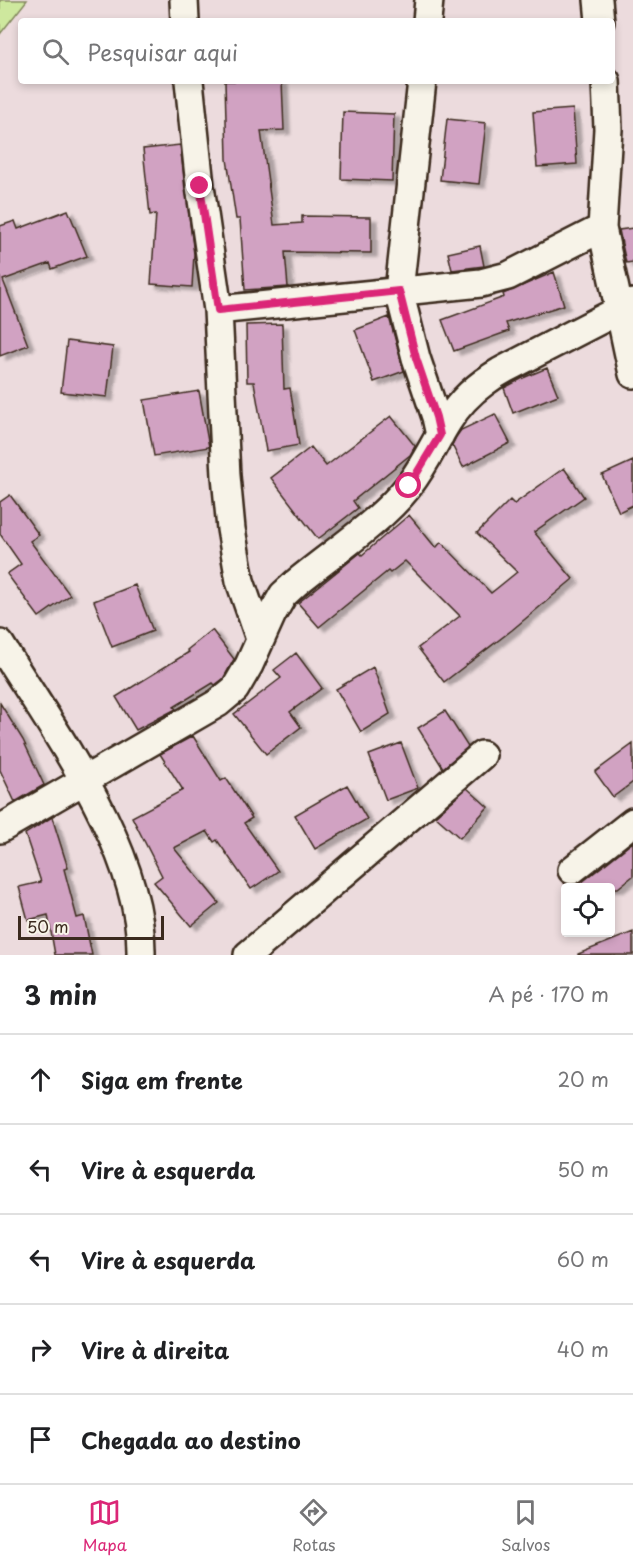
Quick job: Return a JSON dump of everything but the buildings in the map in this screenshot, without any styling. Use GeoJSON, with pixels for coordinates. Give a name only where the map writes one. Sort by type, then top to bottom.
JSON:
{"type":"FeatureCollection","features":[{"type":"Feature","properties":{"kind":"street"},"geometry":{"type":"LineString","coordinates":[[184,0],[186,18]]}},
{"type":"Feature","properties":{"kind":"street"},"geometry":{"type":"LineString","coordinates":[[427,18],[429,0]]}},
{"type":"Feature","properties":{"kind":"street"},"geometry":{"type":"LineString","coordinates":[[598,0],[600,18]]}},
{"type":"Feature","properties":{"kind":"street"},"geometry":{"type":"LineString","coordinates":[[189,84],[200,186],[218,310],[226,476],[231,528],[240,580],[260,639]]}},
{"type":"Feature","properties":{"kind":"street"},"geometry":{"type":"LineString","coordinates":[[422,84],[399,291],[416,358],[440,435]]}},
{"type":"Feature","properties":{"kind":"street"},"geometry":{"type":"LineString","coordinates":[[606,84],[608,129],[602,228],[625,306],[633,374]]}},
{"type":"Feature","properties":{"kind":"street"},"geometry":{"type":"LineString","coordinates":[[218,310],[482,283],[507,276],[602,228]]}},
{"type":"Feature","properties":{"kind":"street"},"geometry":{"type":"LineString","coordinates":[[0,829],[218,703],[235,689],[283,595],[393,504],[409,486],[465,398],[484,381],[625,306]]}},
{"type":"Feature","properties":{"kind":"street"},"geometry":{"type":"LineString","coordinates":[[0,644],[84,779],[118,851],[141,943],[159,955]]}},
{"type":"Feature","properties":{"kind":"street"},"geometry":{"type":"LineString","coordinates":[[248,955],[482,755]]}},
{"type":"Feature","properties":{"kind":"street"},"geometry":{"type":"LineString","coordinates":[[572,870],[633,822]]}},
{"type":"Feature","properties":{"kind":"green space"},"geometry":{"type":"Polygon","coordinates":[[[0,0],[27,0],[0,34],[0,0]]]}},
{"type":"Feature","properties":{"kind":"route"},"geometry":{"type":"LineString","coordinates":[[200,186],[218,310],[399,291],[416,358],[440,435],[409,486]]}}]}
